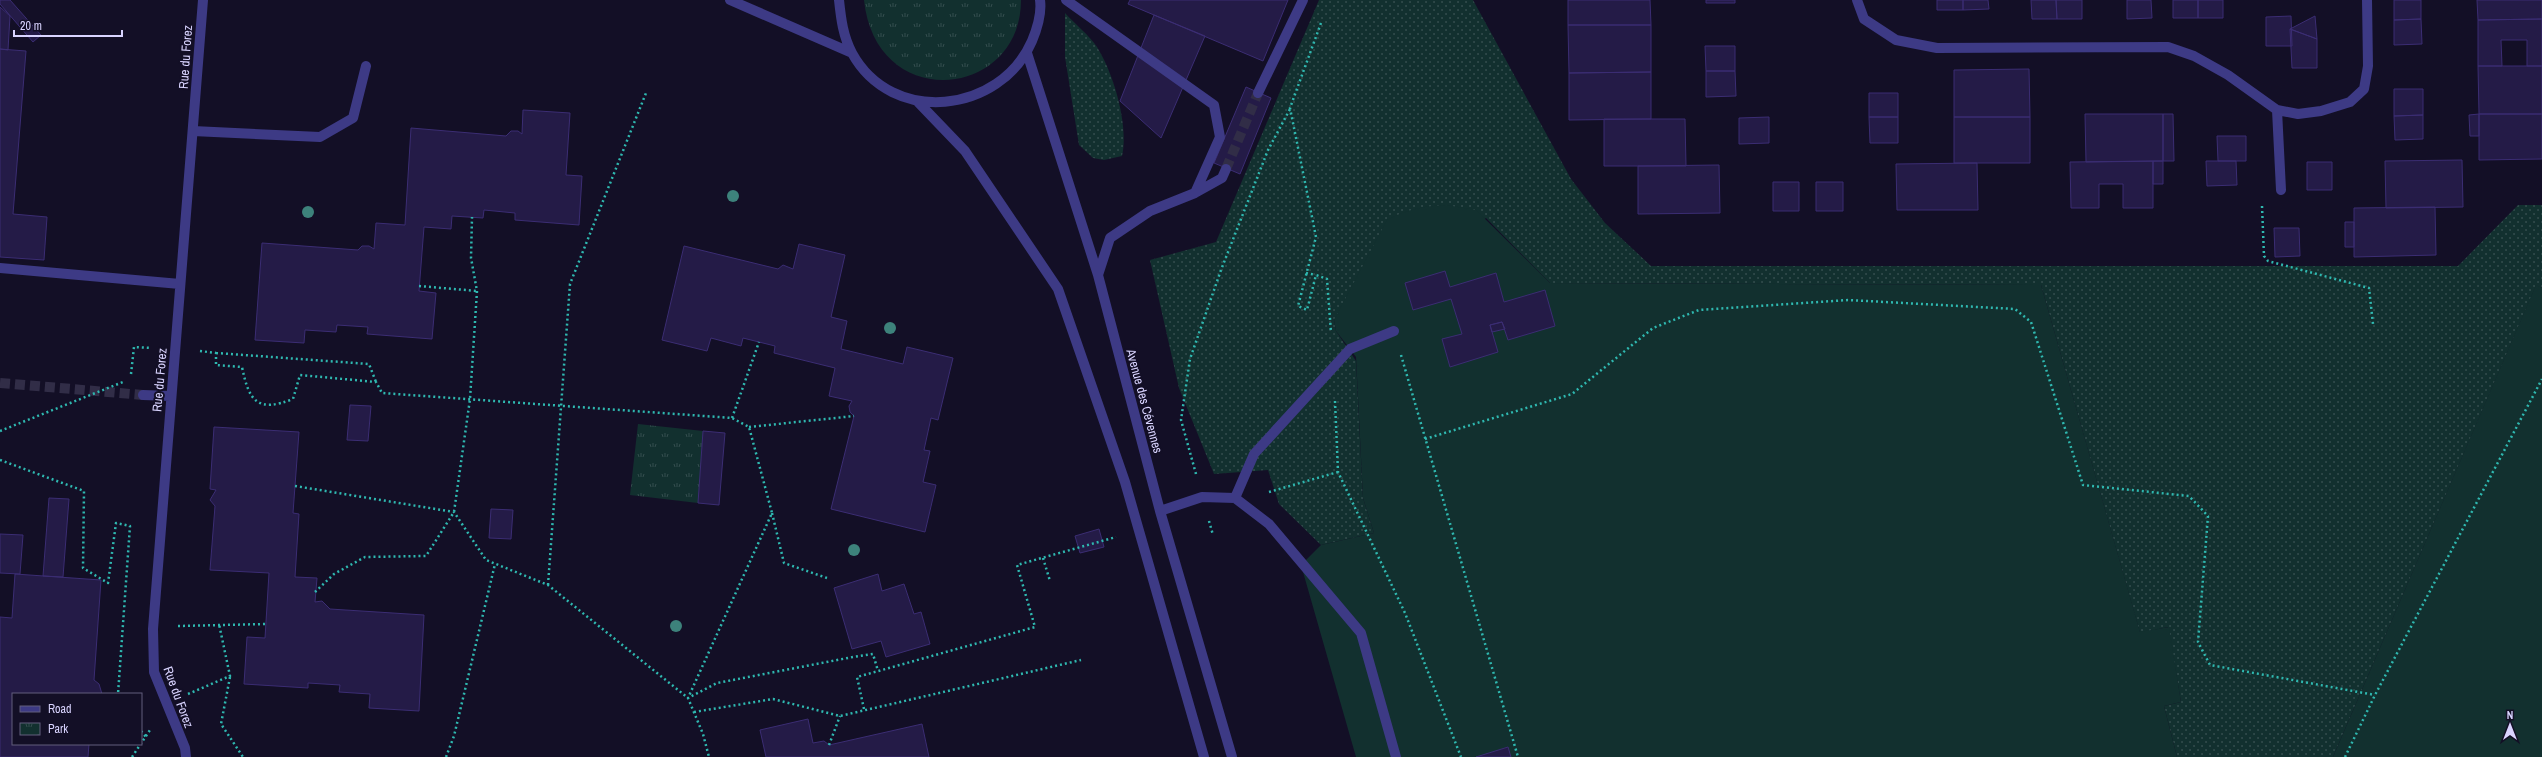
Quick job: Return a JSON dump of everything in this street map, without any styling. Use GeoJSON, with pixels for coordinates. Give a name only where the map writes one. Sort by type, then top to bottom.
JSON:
{"type":"FeatureCollection","features":[{"type":"Feature","properties":{"kind":"street","name":"Rue du Forez"},"geometry":{"type":"LineString","coordinates":[[186,757],[184,748],[154,672],[153,628],[170,396],[203,0]]}},
{"type":"Feature","properties":{"kind":"street"},"geometry":{"type":"LineString","coordinates":[[730,0],[852,53]]}},
{"type":"Feature","properties":{"kind":"street"},"geometry":{"type":"LineString","coordinates":[[839,0],[841,26],[852,53],[864,69],[880,83],[898,94],[917,101],[949,102],[980,95],[1007,78],[1027,53],[1037,30],[1040,0]]}},
{"type":"Feature","properties":{"kind":"street"},"geometry":{"type":"LineString","coordinates":[[1066,0],[1214,105],[1220,137],[1195,193]]}},
{"type":"Feature","properties":{"kind":"street"},"geometry":{"type":"LineString","coordinates":[[1258,93],[1303,0]]}},
{"type":"Feature","properties":{"kind":"street"},"geometry":{"type":"LineString","coordinates":[[1857,0],[1860,22],[1896,40],[1937,48],[2168,47],[2194,56],[2228,75],[2277,110],[2298,114],[2321,111],[2350,102],[2364,89],[2368,66],[2367,0]]}},
{"type":"Feature","properties":{"kind":"street","name":"Avenue des Cévennes"},"geometry":{"type":"LineString","coordinates":[[1027,53],[1098,275],[1160,511],[1232,757]]}},
{"type":"Feature","properties":{"kind":"street"},"geometry":{"type":"LineString","coordinates":[[193,131],[320,137],[353,118],[366,66]]}},
{"type":"Feature","properties":{"kind":"street"},"geometry":{"type":"LineString","coordinates":[[917,101],[965,151],[1058,289],[1125,482],[1204,757]]}},
{"type":"Feature","properties":{"kind":"street"},"geometry":{"type":"LineString","coordinates":[[2277,110],[2281,190]]}},
{"type":"Feature","properties":{"kind":"street"},"geometry":{"type":"LineString","coordinates":[[1098,275],[1110,238],[1150,211],[1195,193],[1222,178],[1226,169]]}},
{"type":"Feature","properties":{"kind":"street"},"geometry":{"type":"LineString","coordinates":[[0,268],[180,284]]}},
{"type":"Feature","properties":{"kind":"street"},"geometry":{"type":"LineString","coordinates":[[1235,498],[1254,454],[1350,349],[1394,331]]}},
{"type":"Feature","properties":{"kind":"street"},"geometry":{"type":"LineString","coordinates":[[144,395],[170,396]]}},
{"type":"Feature","properties":{"kind":"street"},"geometry":{"type":"LineString","coordinates":[[1160,511],[1202,497],[1235,498],[1269,524],[1361,633],[1396,757]]}},
{"type":"Feature","properties":{"kind":"path"},"geometry":{"type":"LineString","coordinates":[[1197,480],[1181,420],[1190,359],[1221,270],[1268,150],[1290,108],[1322,22]]}},
{"type":"Feature","properties":{"kind":"path"},"geometry":{"type":"LineString","coordinates":[[548,585],[570,284],[646,93]]}},
{"type":"Feature","properties":{"kind":"path"},"geometry":{"type":"LineString","coordinates":[[1290,108],[1316,237],[1298,306],[1307,310],[1316,275]]}},
{"type":"Feature","properties":{"kind":"path"},"geometry":{"type":"LineString","coordinates":[[2281,190],[2262,207],[2264,256],[2268,261],[2369,288],[2373,324]]}},
{"type":"Feature","properties":{"kind":"path"},"geometry":{"type":"LineString","coordinates":[[315,592],[334,574],[365,558],[426,556],[454,512],[470,399],[477,291],[471,258],[472,217]]}},
{"type":"Feature","properties":{"kind":"path"},"geometry":{"type":"LineString","coordinates":[[1306,273],[1327,279],[1334,368],[1338,472],[1405,614],[1461,757]]}},
{"type":"Feature","properties":{"kind":"path"},"geometry":{"type":"LineString","coordinates":[[419,286],[477,291]]}},
{"type":"Feature","properties":{"kind":"path"},"geometry":{"type":"LineString","coordinates":[[1425,439],[1572,394],[1653,328],[1699,310],[1848,300],[2015,310],[2031,322],[2083,485],[2189,496],[2208,516],[2198,642],[2210,665],[2375,695]]}},
{"type":"Feature","properties":{"kind":"path"},"geometry":{"type":"LineString","coordinates":[[1394,331],[1518,757]]}},
{"type":"Feature","properties":{"kind":"path"},"geometry":{"type":"LineString","coordinates":[[732,418],[759,342]]}},
{"type":"Feature","properties":{"kind":"path"},"geometry":{"type":"LineString","coordinates":[[131,378],[134,347],[148,347]]}},
{"type":"Feature","properties":{"kind":"path"},"geometry":{"type":"LineString","coordinates":[[202,352],[370,364],[376,382],[382,393],[732,418],[749,427],[854,416]]}},
{"type":"Feature","properties":{"kind":"path"},"geometry":{"type":"LineString","coordinates":[[216,353],[216,366],[242,367],[246,388],[257,402],[275,406],[293,399],[300,375],[376,382]]}},
{"type":"Feature","properties":{"kind":"path"},"geometry":{"type":"LineString","coordinates":[[2345,757],[2375,695],[2542,378]]}},
{"type":"Feature","properties":{"kind":"path"},"geometry":{"type":"LineString","coordinates":[[0,431],[124,381]]}},
{"type":"Feature","properties":{"kind":"path"},"geometry":{"type":"LineString","coordinates":[[749,427],[784,563],[827,578]]}},
{"type":"Feature","properties":{"kind":"path"},"geometry":{"type":"LineString","coordinates":[[0,460],[84,491],[83,568],[101,580],[108,583],[116,523],[130,526],[118,693]]}},
{"type":"Feature","properties":{"kind":"path"},"geometry":{"type":"LineString","coordinates":[[1264,493],[1338,472]]}},
{"type":"Feature","properties":{"kind":"path"},"geometry":{"type":"LineString","coordinates":[[295,486],[454,512],[486,560],[548,585],[688,698],[703,734],[709,757]]}},
{"type":"Feature","properties":{"kind":"path"},"geometry":{"type":"LineString","coordinates":[[688,698],[772,513]]}},
{"type":"Feature","properties":{"kind":"path"},"geometry":{"type":"LineString","coordinates":[[864,709],[857,677],[1035,627],[1017,565],[1117,536]]}},
{"type":"Feature","properties":{"kind":"path"},"geometry":{"type":"LineString","coordinates":[[1043,558],[1050,581]]}},
{"type":"Feature","properties":{"kind":"path"},"geometry":{"type":"LineString","coordinates":[[446,757],[454,736],[495,564]]}},
{"type":"Feature","properties":{"kind":"path"},"geometry":{"type":"LineString","coordinates":[[219,624],[230,676],[221,724],[243,757]]}},
{"type":"Feature","properties":{"kind":"path"},"geometry":{"type":"LineString","coordinates":[[153,628],[219,624],[266,624]]}},
{"type":"Feature","properties":{"kind":"path"},"geometry":{"type":"LineString","coordinates":[[688,698],[717,683],[873,654],[878,671]]}},
{"type":"Feature","properties":{"kind":"path"},"geometry":{"type":"LineString","coordinates":[[694,712],[773,699],[840,716],[864,709],[1081,660]]}},
{"type":"Feature","properties":{"kind":"path"},"geometry":{"type":"LineString","coordinates":[[166,704],[230,676]]}},
{"type":"Feature","properties":{"kind":"path"},"geometry":{"type":"LineString","coordinates":[[829,745],[840,716]]}},
{"type":"Feature","properties":{"kind":"path"},"geometry":{"type":"LineString","coordinates":[[142,733],[146,738],[142,743]]}},
{"type":"Feature","properties":{"kind":"path"},"geometry":{"type":"LineString","coordinates":[[132,757],[141,745]]}},
{"type":"Feature","properties":{"kind":"green space"},"geometry":{"type":"Polygon","coordinates":[[[864,0],[1021,0],[1015,33],[998,58],[974,74],[947,80],[919,76],[894,62],[874,37],[864,0]]]}},
{"type":"Feature","properties":{"kind":"green space"},"geometry":{"type":"Polygon","coordinates":[[[1319,0],[1473,0],[1571,179],[1605,223],[1651,266],[2458,266],[2518,205],[2542,205],[2542,288],[2536,286],[2333,757],[2177,757],[2164,706],[2181,702],[2168,627],[2140,633],[2041,285],[1550,283],[1486,218],[1334,320],[1336,331],[1356,361],[1363,498],[1374,533],[1321,545],[1279,504],[1268,470],[1214,474],[1179,388],[1150,260],[1216,242],[1319,0]]]}},
{"type":"Feature","properties":{"kind":"green space"},"geometry":{"type":"Polygon","coordinates":[[[1065,13],[1094,43],[1109,71],[1122,115],[1124,144],[1122,156],[1104,160],[1093,158],[1079,145],[1065,57],[1065,13]]]}},
{"type":"Feature","properties":{"kind":"green space"},"geometry":{"type":"Polygon","coordinates":[[[1446,205],[1476,210],[1550,283],[2041,285],[2140,632],[2169,627],[2181,702],[2164,706],[2177,757],[1356,757],[1301,565],[1321,545],[1374,533],[1363,498],[1356,357],[1336,331],[1334,320],[1387,220],[1402,213],[1416,209],[1446,205]]]}},
{"type":"Feature","properties":{"kind":"green space"},"geometry":{"type":"Polygon","coordinates":[[[2536,285],[2542,288],[2542,757],[2333,757],[2536,285]]]}},
{"type":"Feature","properties":{"kind":"green space"},"geometry":{"type":"Polygon","coordinates":[[[638,424],[703,431],[698,503],[630,495],[638,424]]]}},
{"type":"Feature","properties":{"kind":"building"},"geometry":{"type":"Polygon","coordinates":[[[0,0],[10,0],[41,35],[33,42],[0,4],[0,0]]]}},
{"type":"Feature","properties":{"kind":"building"},"geometry":{"type":"Polygon","coordinates":[[[1130,0],[1288,0],[1263,61],[1128,4],[1130,0]]]}},
{"type":"Feature","properties":{"kind":"building"},"geometry":{"type":"Polygon","coordinates":[[[1568,0],[1650,0],[1651,25],[1568,25],[1568,0]]]}},
{"type":"Feature","properties":{"kind":"building"},"geometry":{"type":"Polygon","coordinates":[[[1706,0],[1735,0],[1735,3],[1706,3],[1706,0]]]}},
{"type":"Feature","properties":{"kind":"building"},"geometry":{"type":"Polygon","coordinates":[[[1937,0],[1963,0],[1963,10],[1937,10],[1937,0]]]}},
{"type":"Feature","properties":{"kind":"building"},"geometry":{"type":"Polygon","coordinates":[[[1963,0],[1988,0],[1989,9],[1963,10],[1963,0]]]}},
{"type":"Feature","properties":{"kind":"building"},"geometry":{"type":"Polygon","coordinates":[[[2031,0],[2056,0],[2057,19],[2032,19],[2031,0]]]}},
{"type":"Feature","properties":{"kind":"building"},"geometry":{"type":"Polygon","coordinates":[[[2056,0],[2082,0],[2082,19],[2057,19],[2056,0]]]}},
{"type":"Feature","properties":{"kind":"building"},"geometry":{"type":"Polygon","coordinates":[[[2127,0],[2151,0],[2152,18],[2127,19],[2127,0]]]}},
{"type":"Feature","properties":{"kind":"building"},"geometry":{"type":"Polygon","coordinates":[[[2173,0],[2198,0],[2198,18],[2173,18],[2173,0]]]}},
{"type":"Feature","properties":{"kind":"building"},"geometry":{"type":"Polygon","coordinates":[[[2198,0],[2223,0],[2223,18],[2198,18],[2198,0]]]}},
{"type":"Feature","properties":{"kind":"building"},"geometry":{"type":"Polygon","coordinates":[[[2394,0],[2421,0],[2421,19],[2394,20],[2394,0]]]}},
{"type":"Feature","properties":{"kind":"building"},"geometry":{"type":"Polygon","coordinates":[[[2477,0],[2542,0],[2542,19],[2478,20],[2477,0]]]}},
{"type":"Feature","properties":{"kind":"building"},"geometry":{"type":"Polygon","coordinates":[[[0,7],[10,16],[8,50],[0,49],[0,7]]]}},
{"type":"Feature","properties":{"kind":"building"},"geometry":{"type":"Polygon","coordinates":[[[1154,15],[1205,36],[1161,138],[1120,101],[1154,15]]]}},
{"type":"Feature","properties":{"kind":"building"},"geometry":{"type":"Polygon","coordinates":[[[2291,16],[2292,46],[2266,46],[2266,17],[2291,16]]]}},
{"type":"Feature","properties":{"kind":"building"},"geometry":{"type":"Polygon","coordinates":[[[2315,16],[2317,39],[2290,29],[2292,28],[2315,16]]]}},
{"type":"Feature","properties":{"kind":"building"},"geometry":{"type":"Polygon","coordinates":[[[2421,19],[2422,44],[2394,45],[2394,20],[2421,19]]]}},
{"type":"Feature","properties":{"kind":"building"},"geometry":{"type":"Polygon","coordinates":[[[2542,19],[2542,66],[2527,66],[2527,40],[2501,40],[2502,66],[2478,66],[2478,20],[2542,19]]]}},
{"type":"Feature","properties":{"kind":"building"},"geometry":{"type":"Polygon","coordinates":[[[1568,25],[1651,25],[1651,72],[1569,73],[1568,25]]]}},
{"type":"Feature","properties":{"kind":"building"},"geometry":{"type":"Polygon","coordinates":[[[2290,29],[2317,39],[2317,68],[2292,68],[2290,29]]]}},
{"type":"Feature","properties":{"kind":"building"},"geometry":{"type":"Polygon","coordinates":[[[1705,46],[1735,46],[1735,71],[1706,71],[1705,46]]]}},
{"type":"Feature","properties":{"kind":"building"},"geometry":{"type":"Polygon","coordinates":[[[0,49],[26,51],[13,214],[47,217],[44,260],[0,257],[0,49]]]}},
{"type":"Feature","properties":{"kind":"building"},"geometry":{"type":"Polygon","coordinates":[[[2478,66],[2542,66],[2542,114],[2479,114],[2478,66]]]}},
{"type":"Feature","properties":{"kind":"building"},"geometry":{"type":"Polygon","coordinates":[[[2029,69],[2030,117],[1954,117],[1954,70],[2029,69]]]}},
{"type":"Feature","properties":{"kind":"building"},"geometry":{"type":"Polygon","coordinates":[[[1706,71],[1735,71],[1736,96],[1706,97],[1706,71]]]}},
{"type":"Feature","properties":{"kind":"building"},"geometry":{"type":"Polygon","coordinates":[[[1651,72],[1651,119],[1569,120],[1569,73],[1651,72]]]}},
{"type":"Feature","properties":{"kind":"building"},"geometry":{"type":"Polygon","coordinates":[[[1246,87],[1271,98],[1240,174],[1214,163],[1246,87]]]}},
{"type":"Feature","properties":{"kind":"building"},"geometry":{"type":"Polygon","coordinates":[[[2394,89],[2423,89],[2423,115],[2394,116],[2394,89]]]}},
{"type":"Feature","properties":{"kind":"building"},"geometry":{"type":"Polygon","coordinates":[[[1869,93],[1898,93],[1898,117],[1869,117],[1869,93]]]}},
{"type":"Feature","properties":{"kind":"building"},"geometry":{"type":"Polygon","coordinates":[[[523,110],[570,113],[566,175],[582,176],[579,225],[515,220],[515,213],[484,210],[483,218],[452,216],[451,229],[424,227],[419,291],[436,293],[432,339],[367,334],[368,327],[337,325],[336,332],[305,330],[304,343],[255,340],[262,243],[358,250],[362,246],[369,246],[374,249],[376,223],[405,225],[411,128],[506,136],[511,131],[518,131],[522,134],[523,110]]]}},
{"type":"Feature","properties":{"kind":"building"},"geometry":{"type":"Polygon","coordinates":[[[2085,114],[2163,114],[2163,161],[2086,162],[2085,114]]]}},
{"type":"Feature","properties":{"kind":"building"},"geometry":{"type":"Polygon","coordinates":[[[2163,114],[2173,114],[2174,161],[2163,161],[2163,114]]]}},
{"type":"Feature","properties":{"kind":"building"},"geometry":{"type":"Polygon","coordinates":[[[2479,114],[2542,114],[2542,159],[2479,160],[2479,114]]]}},
{"type":"Feature","properties":{"kind":"building"},"geometry":{"type":"Polygon","coordinates":[[[2479,114],[2479,136],[2470,136],[2469,115],[2479,114]]]}},
{"type":"Feature","properties":{"kind":"building"},"geometry":{"type":"Polygon","coordinates":[[[2423,115],[2423,139],[2395,140],[2394,116],[2423,115]]]}},
{"type":"Feature","properties":{"kind":"building"},"geometry":{"type":"Polygon","coordinates":[[[1769,117],[1769,143],[1739,144],[1739,118],[1769,117]]]}},
{"type":"Feature","properties":{"kind":"building"},"geometry":{"type":"Polygon","coordinates":[[[1869,117],[1898,117],[1898,143],[1870,143],[1869,117]]]}},
{"type":"Feature","properties":{"kind":"building"},"geometry":{"type":"Polygon","coordinates":[[[1954,117],[2030,117],[2030,163],[1954,163],[1954,117]]]}},
{"type":"Feature","properties":{"kind":"building"},"geometry":{"type":"Polygon","coordinates":[[[1604,119],[1685,119],[1686,166],[1604,166],[1604,119]]]}},
{"type":"Feature","properties":{"kind":"building"},"geometry":{"type":"Polygon","coordinates":[[[2217,136],[2246,136],[2246,161],[2218,161],[2217,136]]]}},
{"type":"Feature","properties":{"kind":"building"},"geometry":{"type":"Polygon","coordinates":[[[2462,160],[2463,207],[2386,208],[2385,161],[2462,160]]]}},
{"type":"Feature","properties":{"kind":"building"},"geometry":{"type":"Polygon","coordinates":[[[2153,161],[2163,161],[2163,184],[2153,184],[2153,161]]]}},
{"type":"Feature","properties":{"kind":"building"},"geometry":{"type":"Polygon","coordinates":[[[2153,161],[2153,208],[2123,208],[2123,184],[2099,184],[2099,208],[2071,208],[2070,162],[2153,161]]]}},
{"type":"Feature","properties":{"kind":"building"},"geometry":{"type":"Polygon","coordinates":[[[2206,161],[2236,161],[2237,185],[2207,186],[2206,161]]]}},
{"type":"Feature","properties":{"kind":"building"},"geometry":{"type":"Polygon","coordinates":[[[2307,162],[2332,162],[2332,190],[2307,190],[2307,162]]]}},
{"type":"Feature","properties":{"kind":"building"},"geometry":{"type":"Polygon","coordinates":[[[1977,163],[1978,210],[1897,210],[1896,164],[1977,163]]]}},
{"type":"Feature","properties":{"kind":"building"},"geometry":{"type":"Polygon","coordinates":[[[1719,165],[1720,213],[1638,214],[1638,166],[1719,165]]]}},
{"type":"Feature","properties":{"kind":"building"},"geometry":{"type":"Polygon","coordinates":[[[1773,182],[1799,182],[1799,211],[1773,211],[1773,182]]]}},
{"type":"Feature","properties":{"kind":"building"},"geometry":{"type":"Polygon","coordinates":[[[1816,182],[1843,182],[1843,211],[1816,211],[1816,182]]]}},
{"type":"Feature","properties":{"kind":"building"},"geometry":{"type":"Polygon","coordinates":[[[2435,207],[2436,255],[2354,257],[2354,208],[2435,207]]]}},
{"type":"Feature","properties":{"kind":"building"},"geometry":{"type":"Polygon","coordinates":[[[2345,222],[2354,222],[2354,247],[2345,247],[2345,222]]]}},
{"type":"Feature","properties":{"kind":"building"},"geometry":{"type":"Polygon","coordinates":[[[2274,228],[2299,228],[2300,256],[2275,257],[2274,228]]]}},
{"type":"Feature","properties":{"kind":"building"},"geometry":{"type":"Polygon","coordinates":[[[799,244],[845,255],[831,317],[847,321],[841,349],[903,364],[907,347],[953,358],[938,420],[931,418],[924,450],[930,451],[923,482],[936,485],[925,532],[831,509],[854,416],[850,412],[849,406],[852,401],[829,396],[835,368],[774,353],[775,346],[743,338],[741,346],[711,338],[707,351],[662,340],[684,246],[778,269],[783,265],[793,269],[799,244]]]}},
{"type":"Feature","properties":{"kind":"building"},"geometry":{"type":"Polygon","coordinates":[[[1445,271],[1450,287],[1496,273],[1504,302],[1545,290],[1555,326],[1508,340],[1502,322],[1490,325],[1498,352],[1450,367],[1442,339],[1462,334],[1451,299],[1413,310],[1405,283],[1445,271]]]}},
{"type":"Feature","properties":{"kind":"building"},"geometry":{"type":"Polygon","coordinates":[[[1502,322],[1505,329],[1492,332],[1490,325],[1502,322]]]}},
{"type":"Feature","properties":{"kind":"building"},"geometry":{"type":"Polygon","coordinates":[[[350,405],[371,406],[368,441],[347,440],[350,405]]]}},
{"type":"Feature","properties":{"kind":"building"},"geometry":{"type":"Polygon","coordinates":[[[214,427],[299,432],[293,513],[299,514],[295,577],[317,578],[315,602],[322,601],[330,609],[424,615],[419,711],[369,708],[370,694],[339,692],[340,685],[308,683],[308,688],[244,684],[247,637],[265,638],[269,573],[210,570],[215,506],[210,500],[216,490],[210,489],[214,427]]]}},
{"type":"Feature","properties":{"kind":"building"},"geometry":{"type":"Polygon","coordinates":[[[703,431],[725,433],[719,505],[698,503],[703,431]]]}},
{"type":"Feature","properties":{"kind":"building"},"geometry":{"type":"Polygon","coordinates":[[[49,498],[69,499],[63,577],[43,576],[49,498]]]}},
{"type":"Feature","properties":{"kind":"building"},"geometry":{"type":"Polygon","coordinates":[[[491,509],[513,510],[511,539],[489,538],[491,509]]]}},
{"type":"Feature","properties":{"kind":"building"},"geometry":{"type":"Polygon","coordinates":[[[1099,529],[1104,547],[1080,553],[1075,536],[1099,529]]]}},
{"type":"Feature","properties":{"kind":"building"},"geometry":{"type":"Polygon","coordinates":[[[0,534],[23,535],[20,574],[0,573],[0,534]]]}},
{"type":"Feature","properties":{"kind":"building"},"geometry":{"type":"Polygon","coordinates":[[[15,574],[101,580],[94,680],[99,684],[102,693],[12,693],[12,745],[89,745],[88,757],[0,757],[0,617],[12,618],[15,574]]]}},
{"type":"Feature","properties":{"kind":"building"},"geometry":{"type":"Polygon","coordinates":[[[878,574],[882,591],[904,584],[914,614],[921,612],[930,644],[886,657],[881,641],[852,649],[834,588],[878,574]]]}},
{"type":"Feature","properties":{"kind":"building"},"geometry":{"type":"Polygon","coordinates":[[[808,719],[813,743],[824,741],[829,745],[922,724],[929,757],[766,757],[760,730],[808,719]]]}},
{"type":"Feature","properties":{"kind":"building"},"geometry":{"type":"Polygon","coordinates":[[[1508,747],[1511,757],[1476,757],[1508,747]]]}},
{"type":"Feature","properties":{"kind":"tunnel"},"geometry":{"type":"LineString","coordinates":[[1226,169],[1258,93]]}},
{"type":"Feature","properties":{"kind":"tunnel"},"geometry":{"type":"LineString","coordinates":[[0,383],[143,395]]}}]}
